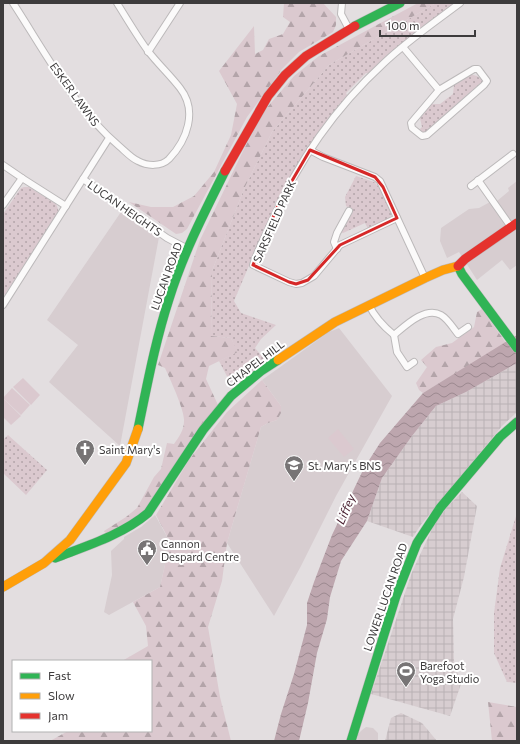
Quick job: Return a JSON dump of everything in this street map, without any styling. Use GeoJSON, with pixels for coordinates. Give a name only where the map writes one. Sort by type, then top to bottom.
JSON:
{"type":"FeatureCollection","features":[{"type":"Feature","properties":{"kind":"main road","name":"LUCAN ROAD"},"geometry":{"type":"LineString","coordinates":[[3,587],[44,563],[70,540],[126,463],[137,432],[159,333],[169,298],[198,224],[227,167],[268,96],[285,76],[306,56],[349,29],[400,3]]}},
{"type":"Feature","properties":{"kind":"main road"},"geometry":{"type":"LineString","coordinates":[[514,225],[465,259],[458,266],[462,274],[517,348]]}},
{"type":"Feature","properties":{"kind":"main road","name":"CHAPEL HILL"},"geometry":{"type":"LineString","coordinates":[[44,563],[113,535],[148,513],[189,449],[231,396],[261,371],[335,322],[370,308],[425,278],[458,266]]}},
{"type":"Feature","properties":{"kind":"main road","name":"LOWER LUCAN ROAD"},"geometry":{"type":"LineString","coordinates":[[351,741],[391,610],[417,543],[440,508],[481,458],[500,437],[517,422]]}},
{"type":"Feature","properties":{"kind":"main road"},"geometry":{"type":"LineString","coordinates":[[70,540],[80,546],[86,546]]}},
{"type":"Feature","properties":{"kind":"street","name":"ESKER LAWNS"},"geometry":{"type":"LineString","coordinates":[[13,3],[71,92],[89,116],[109,138],[138,161],[149,165],[159,164],[168,160],[181,144],[186,133],[190,119],[186,99],[181,89],[148,52],[117,3]]}},
{"type":"Feature","properties":{"kind":"street"},"geometry":{"type":"LineString","coordinates":[[148,52],[180,3]]}},
{"type":"Feature","properties":{"kind":"street"},"geometry":{"type":"LineString","coordinates":[[342,3],[341,14],[349,29]]}},
{"type":"Feature","properties":{"kind":"street","name":"SARSFIELD PARK"},"geometry":{"type":"LineString","coordinates":[[397,218],[340,245],[314,276],[302,283],[296,284],[289,282],[253,265],[279,204],[294,175],[322,132],[364,83],[385,62],[460,3]]}},
{"type":"Feature","properties":{"kind":"street"},"geometry":{"type":"LineString","coordinates":[[403,47],[440,90]]}},
{"type":"Feature","properties":{"kind":"street"},"geometry":{"type":"LineString","coordinates":[[474,69],[478,69],[487,81],[427,135],[422,136],[412,128],[411,123],[440,90],[474,69]]}},
{"type":"Feature","properties":{"kind":"street","name":"LUCAN HEIGHTS"},"geometry":{"type":"LineString","coordinates":[[3,305],[109,138]]}},
{"type":"Feature","properties":{"kind":"street"},"geometry":{"type":"LineString","coordinates":[[310,150],[322,157],[375,177],[383,187],[425,278]]}},
{"type":"Feature","properties":{"kind":"street"},"geometry":{"type":"LineString","coordinates":[[471,186],[513,154]]}},
{"type":"Feature","properties":{"kind":"street"},"geometry":{"type":"LineString","coordinates":[[3,165],[66,206]]}},
{"type":"Feature","properties":{"kind":"street"},"geometry":{"type":"LineString","coordinates":[[3,205],[22,178]]}},
{"type":"Feature","properties":{"kind":"street","name":"LUCAN HEIGHTS"},"geometry":{"type":"LineString","coordinates":[[83,179],[168,238],[188,249]]}},
{"type":"Feature","properties":{"kind":"street"},"geometry":{"type":"LineString","coordinates":[[478,180],[514,225]]}},
{"type":"Feature","properties":{"kind":"street"},"geometry":{"type":"LineString","coordinates":[[337,249],[334,242],[337,233],[349,212]]}},
{"type":"Feature","properties":{"kind":"street"},"geometry":{"type":"LineString","coordinates":[[370,308],[374,316],[394,335],[397,352],[407,367],[414,362]]}},
{"type":"Feature","properties":{"kind":"street"},"geometry":{"type":"LineString","coordinates":[[394,335],[414,319],[426,314],[434,313],[445,318],[458,334],[468,327]]}},
{"type":"Feature","properties":{"kind":"highlighted area"},"geometry":{"type":"Polygon","coordinates":[[[310,150],[375,177],[383,187],[397,218],[340,245],[308,280],[296,284],[253,265],[279,203],[310,150]]]}},
{"type":"Feature","properties":{"kind":"shaded area"},"geometry":{"type":"Polygon","coordinates":[[[517,181],[517,265],[510,270],[502,260],[477,280],[459,252],[447,258],[440,241],[441,228],[469,209],[479,208],[490,202],[497,201],[509,191],[508,188],[517,181]]]}},
{"type":"Feature","properties":{"kind":"shaded area"},"geometry":{"type":"Polygon","coordinates":[[[121,212],[159,237],[120,446],[49,382],[78,345],[47,320],[121,212]]]}},
{"type":"Feature","properties":{"kind":"shaded area","name":"St. Mary's BNS"},"geometry":{"type":"Polygon","coordinates":[[[339,328],[392,396],[336,496],[274,616],[227,543],[261,427],[277,420],[281,406],[262,380],[329,332],[339,328]]]}},
{"type":"Feature","properties":{"kind":"shaded area"},"geometry":{"type":"Polygon","coordinates":[[[517,363],[517,412],[502,426],[420,526],[413,537],[367,521],[382,478],[412,436],[436,406],[466,392],[517,363]]]}},
{"type":"Feature","properties":{"kind":"shaded area"},"geometry":{"type":"Polygon","coordinates":[[[462,492],[477,506],[464,577],[453,619],[454,661],[461,684],[450,716],[371,694],[412,572],[434,525],[448,506],[462,492]]]}},
{"type":"Feature","properties":{"kind":"shaded area"},"geometry":{"type":"Polygon","coordinates":[[[155,515],[170,542],[160,587],[109,615],[104,612],[112,575],[111,551],[124,539],[124,537],[141,527],[155,515]]]}},
{"type":"Feature","properties":{"kind":"shaded area"},"geometry":{"type":"Polygon","coordinates":[[[401,713],[422,723],[437,741],[385,741],[391,718],[401,713]]]}},
{"type":"Feature","properties":{"kind":"shaded area"},"geometry":{"type":"Polygon","coordinates":[[[366,727],[373,728],[378,733],[378,740],[382,741],[357,741],[358,734],[366,727]]]}},
{"type":"Feature","properties":{"kind":"green space"},"geometry":{"type":"Polygon","coordinates":[[[284,3],[323,3],[336,17],[336,25],[333,32],[299,52],[282,69],[247,117],[187,229],[182,233],[176,234],[129,202],[151,207],[173,207],[194,196],[214,172],[231,135],[237,104],[219,71],[254,26],[255,54],[263,50],[269,39],[283,34],[290,22],[283,17],[284,3]]]}},
{"type":"Feature","properties":{"kind":"green space"},"geometry":{"type":"Polygon","coordinates":[[[418,3],[436,3],[329,65],[272,132],[244,189],[212,271],[211,336],[231,338],[238,352],[209,366],[206,379],[218,405],[158,493],[139,517],[107,534],[104,531],[137,508],[154,477],[161,469],[167,443],[174,444],[182,430],[184,416],[180,403],[165,368],[158,365],[200,240],[243,151],[265,110],[294,76],[319,56],[418,3]]]}},
{"type":"Feature","properties":{"kind":"green space"},"geometry":{"type":"Polygon","coordinates":[[[436,3],[456,3],[369,74],[366,73],[346,93],[348,97],[305,155],[276,202],[234,301],[241,313],[276,325],[261,339],[255,348],[265,360],[250,373],[243,372],[230,382],[219,361],[237,352],[231,338],[211,336],[212,271],[244,189],[272,132],[329,65],[436,3]]]}},
{"type":"Feature","properties":{"kind":"green space"},"geometry":{"type":"Polygon","coordinates":[[[469,74],[477,76],[482,80],[482,82],[424,134],[421,132],[420,129],[422,127],[420,118],[431,104],[440,104],[453,94],[454,85],[469,74]]]}},
{"type":"Feature","properties":{"kind":"green space"},"geometry":{"type":"Polygon","coordinates":[[[356,176],[374,182],[379,187],[392,212],[389,219],[379,225],[368,229],[365,223],[343,233],[341,232],[353,211],[346,206],[345,197],[356,176]]]}},
{"type":"Feature","properties":{"kind":"green space"},"geometry":{"type":"Polygon","coordinates":[[[29,187],[56,204],[58,215],[3,297],[3,214],[21,188],[29,187]]]}},
{"type":"Feature","properties":{"kind":"green space"},"geometry":{"type":"Polygon","coordinates":[[[482,309],[506,343],[423,393],[419,390],[416,383],[427,367],[421,360],[436,347],[452,343],[474,327],[477,312],[482,309]]]}},
{"type":"Feature","properties":{"kind":"green space"},"geometry":{"type":"Polygon","coordinates":[[[23,378],[40,395],[31,405],[13,387],[23,378]]]}},
{"type":"Feature","properties":{"kind":"green space"},"geometry":{"type":"Polygon","coordinates":[[[262,380],[281,406],[281,413],[277,420],[261,427],[227,543],[222,581],[208,627],[220,697],[231,741],[50,741],[66,732],[152,732],[152,660],[124,660],[148,646],[146,626],[133,602],[160,587],[170,542],[156,515],[189,460],[227,412],[262,380]]]}},
{"type":"Feature","properties":{"kind":"green space"},"geometry":{"type":"Polygon","coordinates":[[[12,388],[30,405],[21,415],[3,398],[12,388]]]}},
{"type":"Feature","properties":{"kind":"green space"},"geometry":{"type":"Polygon","coordinates":[[[3,398],[21,416],[11,425],[3,417],[3,398]]]}},
{"type":"Feature","properties":{"kind":"green space"},"geometry":{"type":"Polygon","coordinates":[[[338,429],[354,449],[344,457],[328,438],[338,429]]]}},
{"type":"Feature","properties":{"kind":"green space"},"geometry":{"type":"Polygon","coordinates":[[[8,435],[47,470],[26,495],[3,473],[3,440],[8,435]]]}},
{"type":"Feature","properties":{"kind":"green space"},"geometry":{"type":"Polygon","coordinates":[[[517,513],[517,683],[507,682],[494,653],[494,613],[500,568],[517,513]]]}},
{"type":"Feature","properties":{"kind":"green space"},"geometry":{"type":"Polygon","coordinates":[[[488,702],[517,707],[517,741],[492,741],[488,702]]]}},
{"type":"Feature","properties":{"kind":"water","name":"Liffey"},"geometry":{"type":"Polygon","coordinates":[[[517,335],[517,363],[466,392],[436,406],[412,436],[382,478],[367,521],[341,561],[330,597],[327,619],[317,653],[308,703],[299,741],[274,741],[307,625],[307,603],[332,535],[364,468],[380,443],[423,393],[517,335]]]}},
{"type":"Feature","properties":{"kind":"traffic: fast"},"geometry":{"type":"LineString","coordinates":[[355,26],[400,3]]}},
{"type":"Feature","properties":{"kind":"traffic: fast"},"geometry":{"type":"LineString","coordinates":[[138,429],[155,348],[175,282],[194,234],[225,171]]}},
{"type":"Feature","properties":{"kind":"traffic: fast"},"geometry":{"type":"LineString","coordinates":[[458,266],[462,274],[517,348]]}},
{"type":"Feature","properties":{"kind":"traffic: fast"},"geometry":{"type":"LineString","coordinates":[[55,558],[115,534],[127,528],[148,513],[203,430],[231,396],[261,371],[278,360]]}},
{"type":"Feature","properties":{"kind":"traffic: fast"},"geometry":{"type":"LineString","coordinates":[[351,741],[396,596],[417,543],[440,508],[500,437],[517,422]]}},
{"type":"Feature","properties":{"kind":"traffic: slow"},"geometry":{"type":"LineString","coordinates":[[278,360],[335,322],[425,278],[443,270],[458,266]]}},
{"type":"Feature","properties":{"kind":"traffic: slow"},"geometry":{"type":"LineString","coordinates":[[3,587],[44,563],[70,540],[126,463],[138,429]]}},
{"type":"Feature","properties":{"kind":"traffic: jam"},"geometry":{"type":"LineString","coordinates":[[225,171],[268,96],[285,75],[306,56],[355,26]]}},
{"type":"Feature","properties":{"kind":"traffic: jam"},"geometry":{"type":"LineString","coordinates":[[458,266],[465,259],[517,223]]}},
{"type":"Feature","properties":{"kind":"place","name":"Saint Mary's"},"geometry":{"type":"Point","coordinates":[85,466]}},
{"type":"Feature","properties":{"kind":"place","name":"St. Mary's BNS"},"geometry":{"type":"Point","coordinates":[294,482]}},
{"type":"Feature","properties":{"kind":"place","name":"Cannon Despard Centre"},"geometry":{"type":"Point","coordinates":[147,566]}},
{"type":"Feature","properties":{"kind":"place","name":"Barefoot Yoga Studio"},"geometry":{"type":"Point","coordinates":[406,688]}}]}
